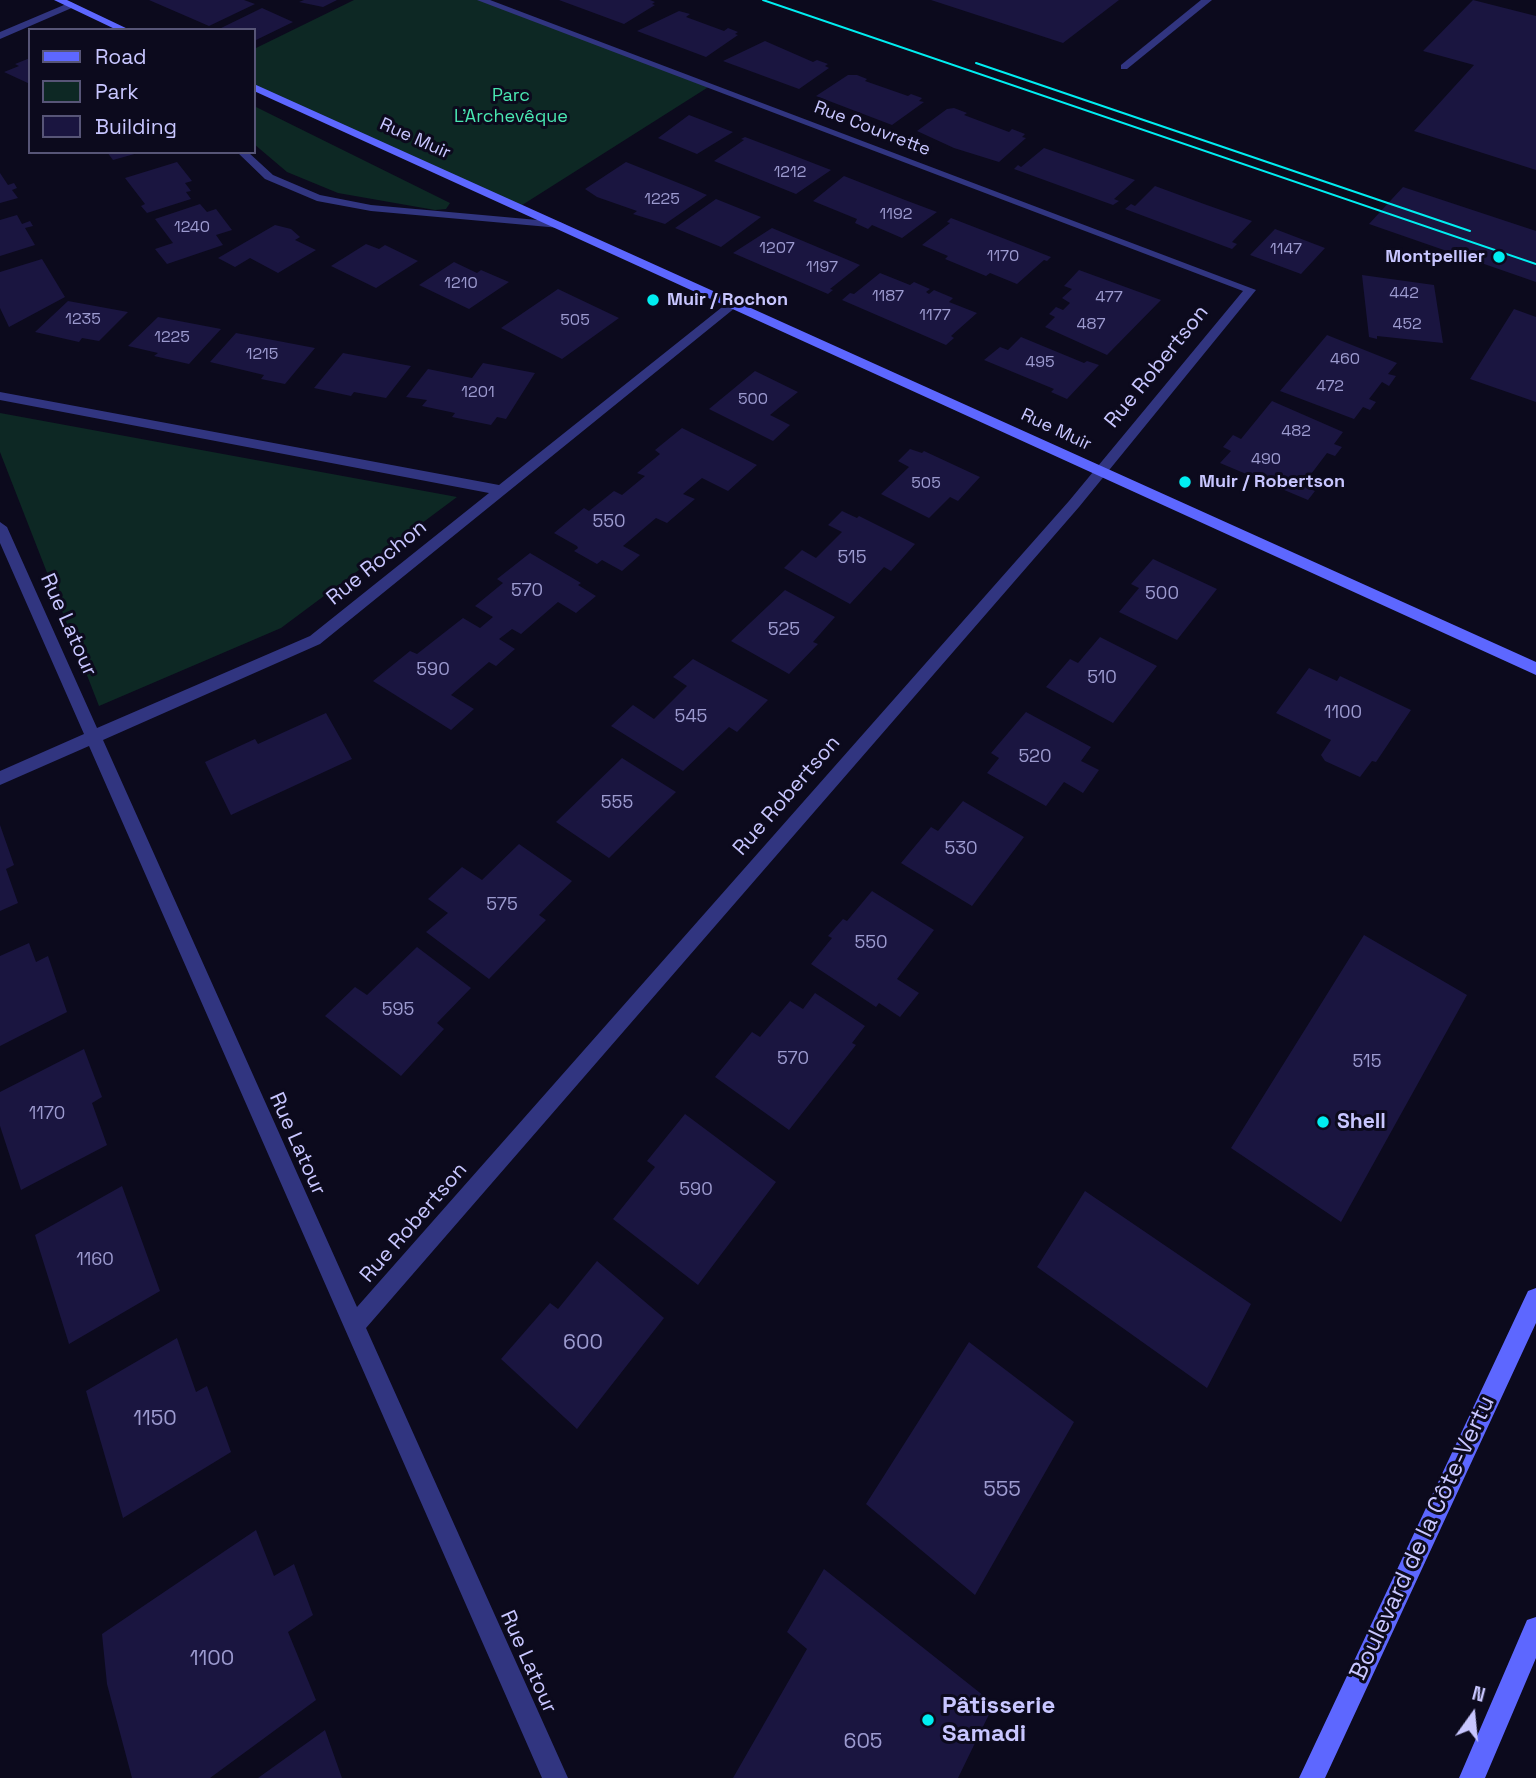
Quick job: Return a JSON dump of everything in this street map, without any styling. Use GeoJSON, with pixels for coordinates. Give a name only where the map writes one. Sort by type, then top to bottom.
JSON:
{"type":"FeatureCollection","features":[{"type":"Feature","properties":{"kind":"street"},"geometry":{"type":"LineString","coordinates":[[59,0],[121,28]]}},
{"type":"Feature","properties":{"kind":"street","name":"Rue Couvrette"},"geometry":{"type":"LineString","coordinates":[[482,0],[1250,290]]}},
{"type":"Feature","properties":{"kind":"street"},"geometry":{"type":"LineString","coordinates":[[1124,67],[1207,0]]}},
{"type":"Feature","properties":{"kind":"street"},"geometry":{"type":"LineString","coordinates":[[0,36],[71,5]]}},
{"type":"Feature","properties":{"kind":"street","name":"Rue Muir"},"geometry":{"type":"LineString","coordinates":[[256,88],[735,303],[1536,669]]}},
{"type":"Feature","properties":{"kind":"street","name":"Rue Muir"},"geometry":{"type":"LineString","coordinates":[[244,154],[269,177],[317,198],[371,208],[560,225]]}},
{"type":"Feature","properties":{"kind":"street","name":"Rue Robertson"},"geometry":{"type":"LineString","coordinates":[[353,1327],[1101,472],[1250,290]]}},
{"type":"Feature","properties":{"kind":"street","name":"Rue Rochon"},"geometry":{"type":"LineString","coordinates":[[0,778],[315,640],[735,303]]}},
{"type":"Feature","properties":{"kind":"street"},"geometry":{"type":"LineString","coordinates":[[0,396],[499,491]]}},
{"type":"Feature","properties":{"kind":"street","name":"Rue Latour"},"geometry":{"type":"LineString","coordinates":[[0,527],[555,1778]]}},
{"type":"Feature","properties":{"kind":"street","name":"Boulevard de la Côte-Vertu"},"geometry":{"type":"LineString","coordinates":[[1312,1778],[1536,1299]]}},
{"type":"Feature","properties":{"kind":"street"},"geometry":{"type":"LineString","coordinates":[[1472,1778],[1536,1629]]}},
{"type":"Feature","properties":{"kind":"green space","name":"Parc L'Archevêque"},"geometry":{"type":"Polygon","coordinates":[[[354,0],[482,0],[710,86],[519,207],[256,88],[256,48],[354,0]]]}},
{"type":"Feature","properties":{"kind":"green space"},"geometry":{"type":"Polygon","coordinates":[[[256,107],[450,203],[446,209],[435,210],[338,193],[287,172],[256,146],[256,107]]]}},
{"type":"Feature","properties":{"kind":"green space"},"geometry":{"type":"Polygon","coordinates":[[[0,413],[457,497],[281,628],[99,706],[0,452],[0,413]]]}},
{"type":"Feature","properties":{"kind":"building"},"geometry":{"type":"Polygon","coordinates":[[[149,0],[244,0],[255,4],[209,26],[149,0]]]}},
{"type":"Feature","properties":{"kind":"building"},"geometry":{"type":"Polygon","coordinates":[[[337,0],[323,7],[299,2],[337,0]]]}},
{"type":"Feature","properties":{"kind":"building"},"geometry":{"type":"Polygon","coordinates":[[[559,0],[650,0],[655,2],[652,4],[655,5],[624,24],[559,0]]]}},
{"type":"Feature","properties":{"kind":"building"},"geometry":{"type":"Polygon","coordinates":[[[931,0],[1119,0],[1063,43],[931,0]]]}},
{"type":"Feature","properties":{"kind":"building"},"geometry":{"type":"Polygon","coordinates":[[[1473,0],[1536,16],[1536,170],[1414,131],[1474,65],[1423,51],[1473,0]]]}},
{"type":"Feature","properties":{"kind":"building"},"geometry":{"type":"Polygon","coordinates":[[[262,8],[293,22],[256,40],[256,28],[221,28],[262,8]]]}},
{"type":"Feature","properties":{"kind":"building"},"geometry":{"type":"Polygon","coordinates":[[[679,11],[690,14],[686,17],[724,31],[728,28],[738,32],[735,34],[738,35],[706,57],[637,31],[679,11]]]}},
{"type":"Feature","properties":{"kind":"building"},"geometry":{"type":"Polygon","coordinates":[[[765,41],[813,62],[817,60],[828,64],[825,66],[829,68],[799,89],[723,61],[765,41]]]}},
{"type":"Feature","properties":{"kind":"building"},"geometry":{"type":"Polygon","coordinates":[[[28,59],[28,83],[4,72],[19,66],[15,64],[28,59]]]}},
{"type":"Feature","properties":{"kind":"building"},"geometry":{"type":"Polygon","coordinates":[[[848,75],[857,75],[867,79],[865,81],[908,96],[911,94],[922,98],[919,101],[924,102],[892,125],[816,96],[848,75]]]}},
{"type":"Feature","properties":{"kind":"building"},"geometry":{"type":"Polygon","coordinates":[[[954,108],[967,113],[964,115],[1009,132],[1012,129],[1025,134],[1022,137],[1026,138],[999,162],[954,148],[917,131],[947,109],[954,108]]]}},
{"type":"Feature","properties":{"kind":"building"},"geometry":{"type":"Polygon","coordinates":[[[689,115],[733,132],[697,154],[658,138],[689,115]]]}},
{"type":"Feature","properties":{"kind":"building"},"geometry":{"type":"Polygon","coordinates":[[[745,137],[831,170],[796,194],[714,161],[745,137]]]}},
{"type":"Feature","properties":{"kind":"building"},"geometry":{"type":"Polygon","coordinates":[[[1044,148],[1135,180],[1114,199],[1119,201],[1113,205],[1014,169],[1018,165],[1021,167],[1044,148]]]}},
{"type":"Feature","properties":{"kind":"building"},"geometry":{"type":"Polygon","coordinates":[[[108,154],[134,154],[113,160],[108,154]]]}},
{"type":"Feature","properties":{"kind":"building"},"geometry":{"type":"Polygon","coordinates":[[[177,162],[192,181],[185,183],[191,191],[186,192],[191,199],[147,213],[141,206],[145,204],[125,178],[177,162]]]}},
{"type":"Feature","properties":{"kind":"building"},"geometry":{"type":"Polygon","coordinates":[[[626,162],[707,195],[665,224],[633,214],[637,211],[597,197],[585,189],[626,162]]]}},
{"type":"Feature","properties":{"kind":"building"},"geometry":{"type":"Polygon","coordinates":[[[0,173],[8,185],[14,183],[17,188],[12,190],[18,198],[0,203],[0,173]]]}},
{"type":"Feature","properties":{"kind":"building"},"geometry":{"type":"Polygon","coordinates":[[[844,176],[937,212],[902,238],[872,225],[868,229],[855,223],[857,219],[813,201],[844,176]]]}},
{"type":"Feature","properties":{"kind":"building"},"geometry":{"type":"Polygon","coordinates":[[[1155,186],[1252,221],[1232,242],[1237,244],[1232,249],[1125,209],[1131,204],[1135,206],[1155,186]]]}},
{"type":"Feature","properties":{"kind":"building","name":"Montpellier"},"geometry":{"type":"Polygon","coordinates":[[[1403,187],[1536,231],[1536,282],[1369,224],[1403,187]]]}},
{"type":"Feature","properties":{"kind":"building"},"geometry":{"type":"Polygon","coordinates":[[[716,199],[761,217],[721,247],[675,228],[716,199]]]}},
{"type":"Feature","properties":{"kind":"building"},"geometry":{"type":"Polygon","coordinates":[[[200,204],[207,212],[216,209],[232,230],[216,235],[223,245],[167,264],[155,249],[173,243],[155,219],[200,204]]]}},
{"type":"Feature","properties":{"kind":"building"},"geometry":{"type":"Polygon","coordinates":[[[17,215],[22,224],[30,221],[33,226],[25,228],[35,245],[0,256],[0,220],[17,215]]]}},
{"type":"Feature","properties":{"kind":"building"},"geometry":{"type":"Polygon","coordinates":[[[951,218],[1051,257],[1017,284],[990,273],[986,276],[945,259],[948,256],[922,245],[950,223],[947,222],[951,218]]]}},
{"type":"Feature","properties":{"kind":"building"},"geometry":{"type":"Polygon","coordinates":[[[275,225],[291,229],[300,237],[295,240],[316,250],[278,273],[250,258],[235,267],[218,258],[275,225]]]}},
{"type":"Feature","properties":{"kind":"building"},"geometry":{"type":"Polygon","coordinates":[[[772,228],[860,265],[830,289],[833,290],[828,294],[733,253],[772,228]]]}},
{"type":"Feature","properties":{"kind":"building"},"geometry":{"type":"Polygon","coordinates":[[[1275,229],[1325,248],[1301,274],[1250,255],[1275,229]]]}},
{"type":"Feature","properties":{"kind":"building"},"geometry":{"type":"Polygon","coordinates":[[[366,244],[379,249],[385,245],[418,261],[376,288],[331,266],[366,244]]]}},
{"type":"Feature","properties":{"kind":"building"},"geometry":{"type":"Polygon","coordinates":[[[42,259],[65,297],[9,327],[0,308],[0,272],[42,259]]]}},
{"type":"Feature","properties":{"kind":"building"},"geometry":{"type":"Polygon","coordinates":[[[454,262],[477,273],[481,270],[509,282],[469,309],[419,285],[454,262]]]}},
{"type":"Feature","properties":{"kind":"building"},"geometry":{"type":"Polygon","coordinates":[[[1079,270],[1161,300],[1107,355],[1045,327],[1055,317],[1049,314],[1056,307],[1063,310],[1070,303],[1062,298],[1072,289],[1064,286],[1079,270]]]}},
{"type":"Feature","properties":{"kind":"building"},"geometry":{"type":"Polygon","coordinates":[[[880,273],[910,285],[914,282],[930,289],[926,292],[929,294],[934,290],[953,298],[949,302],[977,313],[951,336],[954,338],[946,345],[842,300],[880,273]]]}},
{"type":"Feature","properties":{"kind":"building"},"geometry":{"type":"Polygon","coordinates":[[[1362,275],[1434,285],[1443,343],[1369,337],[1362,275]]]}},
{"type":"Feature","properties":{"kind":"building"},"geometry":{"type":"Polygon","coordinates":[[[558,289],[619,318],[562,359],[501,328],[558,289]]]}},
{"type":"Feature","properties":{"kind":"building"},"geometry":{"type":"Polygon","coordinates":[[[68,301],[128,312],[99,341],[82,338],[79,342],[35,332],[68,301]]]}},
{"type":"Feature","properties":{"kind":"building"},"geometry":{"type":"Polygon","coordinates":[[[1514,309],[1536,317],[1536,402],[1470,379],[1514,309]]]}},
{"type":"Feature","properties":{"kind":"building"},"geometry":{"type":"Polygon","coordinates":[[[158,317],[221,329],[189,364],[154,356],[158,353],[128,346],[158,317]]]}},
{"type":"Feature","properties":{"kind":"building"},"geometry":{"type":"Polygon","coordinates":[[[236,333],[315,348],[285,384],[261,379],[264,375],[210,362],[236,333]]]}},
{"type":"Feature","properties":{"kind":"building"},"geometry":{"type":"Polygon","coordinates":[[[1327,335],[1397,363],[1388,374],[1396,376],[1389,386],[1382,382],[1369,399],[1376,402],[1370,410],[1363,407],[1354,419],[1280,391],[1327,335]]]}},
{"type":"Feature","properties":{"kind":"building"},"geometry":{"type":"Polygon","coordinates":[[[1021,337],[1084,363],[1087,361],[1099,365],[1067,399],[1051,392],[1054,389],[984,360],[1000,347],[1008,350],[1021,337]]]}},
{"type":"Feature","properties":{"kind":"building"},"geometry":{"type":"Polygon","coordinates":[[[343,353],[411,366],[386,398],[354,392],[351,396],[314,388],[343,353]]]}},
{"type":"Feature","properties":{"kind":"building"},"geometry":{"type":"Polygon","coordinates":[[[483,363],[535,373],[506,419],[497,417],[491,425],[452,417],[455,413],[422,406],[427,400],[406,397],[428,369],[472,378],[483,363]]]}},
{"type":"Feature","properties":{"kind":"building"},"geometry":{"type":"Polygon","coordinates":[[[755,371],[798,392],[770,415],[790,425],[773,441],[709,409],[755,371]]]}},
{"type":"Feature","properties":{"kind":"building"},"geometry":{"type":"Polygon","coordinates":[[[1272,401],[1343,432],[1334,444],[1342,447],[1335,456],[1327,453],[1302,486],[1315,491],[1308,500],[1220,463],[1231,451],[1223,447],[1233,435],[1241,439],[1272,401]]]}},
{"type":"Feature","properties":{"kind":"building"},"geometry":{"type":"Polygon","coordinates":[[[682,428],[757,465],[728,491],[702,478],[683,494],[695,499],[667,523],[656,518],[623,546],[640,555],[622,571],[602,560],[597,564],[574,551],[577,546],[554,533],[584,508],[589,511],[614,491],[622,495],[645,476],[637,473],[660,454],[655,450],[682,428]]]}},
{"type":"Feature","properties":{"kind":"building"},"geometry":{"type":"Polygon","coordinates":[[[910,449],[922,453],[924,451],[980,477],[958,501],[950,497],[929,518],[881,494],[909,467],[898,461],[910,449]]]}},
{"type":"Feature","properties":{"kind":"building"},"geometry":{"type":"Polygon","coordinates":[[[842,511],[857,518],[859,516],[915,544],[891,571],[884,567],[850,604],[784,568],[802,550],[816,558],[842,532],[828,525],[842,511]]]}},
{"type":"Feature","properties":{"kind":"building"},"geometry":{"type":"Polygon","coordinates":[[[530,553],[581,583],[578,585],[596,596],[576,613],[558,602],[521,634],[512,629],[499,639],[515,649],[496,666],[489,662],[451,695],[474,709],[451,730],[373,681],[410,651],[417,654],[463,618],[480,628],[493,617],[475,606],[503,583],[497,579],[530,553]]]}},
{"type":"Feature","properties":{"kind":"building"},"geometry":{"type":"Polygon","coordinates":[[[1153,559],[1217,589],[1177,640],[1119,612],[1139,588],[1131,584],[1153,559]]]}},
{"type":"Feature","properties":{"kind":"building"},"geometry":{"type":"Polygon","coordinates":[[[785,590],[835,617],[813,642],[818,644],[789,674],[731,641],[785,590]]]}},
{"type":"Feature","properties":{"kind":"building"},"geometry":{"type":"Polygon","coordinates":[[[1100,637],[1157,666],[1113,723],[1046,687],[1070,659],[1078,663],[1100,637]]]}},
{"type":"Feature","properties":{"kind":"building"},"geometry":{"type":"Polygon","coordinates":[[[693,659],[768,700],[737,732],[729,727],[683,771],[611,726],[633,705],[654,719],[687,686],[673,677],[693,659]]]}},
{"type":"Feature","properties":{"kind":"building"},"geometry":{"type":"Polygon","coordinates":[[[1309,668],[1337,681],[1340,676],[1411,710],[1376,762],[1372,761],[1360,777],[1325,761],[1321,755],[1331,740],[1276,713],[1309,668]]]}},
{"type":"Feature","properties":{"kind":"building"},"geometry":{"type":"Polygon","coordinates":[[[1026,712],[1091,747],[1081,761],[1099,770],[1083,793],[1064,782],[1046,806],[987,773],[999,758],[991,753],[1026,712]]]}},
{"type":"Feature","properties":{"kind":"building"},"geometry":{"type":"Polygon","coordinates":[[[326,713],[352,759],[231,815],[205,762],[255,739],[258,744],[326,713]]]}},
{"type":"Feature","properties":{"kind":"building"},"geometry":{"type":"Polygon","coordinates":[[[622,758],[676,792],[609,858],[556,822],[622,758]]]}},
{"type":"Feature","properties":{"kind":"building"},"geometry":{"type":"Polygon","coordinates":[[[963,801],[1024,837],[972,906],[901,863],[931,827],[938,831],[963,801]]]}},
{"type":"Feature","properties":{"kind":"building"},"geometry":{"type":"Polygon","coordinates":[[[0,825],[14,865],[6,869],[18,903],[0,911],[0,825]]]}},
{"type":"Feature","properties":{"kind":"building"},"geometry":{"type":"Polygon","coordinates":[[[519,844],[572,881],[539,915],[546,920],[489,979],[426,932],[448,913],[428,899],[462,867],[482,880],[519,844]]]}},
{"type":"Feature","properties":{"kind":"building"},"geometry":{"type":"Polygon","coordinates":[[[872,891],[934,930],[897,979],[919,993],[900,1017],[879,1003],[876,1007],[811,964],[832,938],[828,936],[843,919],[847,921],[872,891]]]}},
{"type":"Feature","properties":{"kind":"building"},"geometry":{"type":"Polygon","coordinates":[[[1364,935],[1467,995],[1341,1222],[1231,1148],[1364,935]]]}},
{"type":"Feature","properties":{"kind":"building"},"geometry":{"type":"Polygon","coordinates":[[[29,943],[36,962],[48,956],[67,1012],[0,1046],[0,956],[29,943]]]}},
{"type":"Feature","properties":{"kind":"building"},"geometry":{"type":"Polygon","coordinates":[[[417,947],[471,988],[437,1023],[444,1029],[401,1076],[325,1016],[355,987],[367,995],[417,947]]]}},
{"type":"Feature","properties":{"kind":"building"},"geometry":{"type":"Polygon","coordinates":[[[815,993],[865,1026],[852,1043],[856,1045],[789,1130],[715,1077],[752,1032],[760,1037],[790,1001],[803,1009],[815,993]]]}},
{"type":"Feature","properties":{"kind":"building"},"geometry":{"type":"Polygon","coordinates":[[[84,1049],[102,1097],[92,1103],[107,1145],[21,1190],[0,1126],[0,1092],[84,1049]]]}},
{"type":"Feature","properties":{"kind":"building"},"geometry":{"type":"Polygon","coordinates":[[[685,1114],[776,1182],[698,1285],[613,1219],[655,1167],[647,1161],[685,1114]]]}},
{"type":"Feature","properties":{"kind":"building"},"geometry":{"type":"Polygon","coordinates":[[[122,1186],[160,1291],[69,1344],[35,1235],[122,1186]]]}},
{"type":"Feature","properties":{"kind":"building"},"geometry":{"type":"Polygon","coordinates":[[[1085,1191],[1251,1304],[1207,1388],[1037,1267],[1085,1191]]]}},
{"type":"Feature","properties":{"kind":"building"},"geometry":{"type":"Polygon","coordinates":[[[597,1261],[664,1318],[577,1429],[501,1359],[550,1303],[558,1309],[597,1261]]]}},
{"type":"Feature","properties":{"kind":"building"},"geometry":{"type":"Polygon","coordinates":[[[177,1338],[196,1392],[207,1386],[231,1452],[123,1518],[86,1391],[177,1338]]]}},
{"type":"Feature","properties":{"kind":"building"},"geometry":{"type":"Polygon","coordinates":[[[969,1342],[1074,1422],[975,1595],[866,1504],[969,1342]]]}},
{"type":"Feature","properties":{"kind":"building"},"geometry":{"type":"Polygon","coordinates":[[[256,1530],[274,1576],[294,1564],[313,1615],[288,1632],[316,1700],[210,1778],[132,1778],[107,1684],[102,1634],[256,1530]]]}},
{"type":"Feature","properties":{"kind":"building"},"geometry":{"type":"Polygon","coordinates":[[[824,1569],[994,1704],[958,1778],[733,1778],[807,1649],[787,1632],[824,1569]]]}},
{"type":"Feature","properties":{"kind":"building"},"geometry":{"type":"Polygon","coordinates":[[[325,1730],[342,1778],[258,1778],[325,1730]]]}},
{"type":"Feature","properties":{"kind":"tram line"},"geometry":{"type":"LineString","coordinates":[[763,0],[1536,264]]}},
{"type":"Feature","properties":{"kind":"tram line"},"geometry":{"type":"LineString","coordinates":[[976,63],[1470,231]]}},
{"type":"Feature","properties":{"kind":"place","name":"Montpellier"},"geometry":{"type":"Point","coordinates":[1499,257]}},
{"type":"Feature","properties":{"kind":"place","name":"Muir / Rochon"},"geometry":{"type":"Point","coordinates":[653,300]}},
{"type":"Feature","properties":{"kind":"place","name":"Muir / Robertson"},"geometry":{"type":"Point","coordinates":[1185,482]}},
{"type":"Feature","properties":{"kind":"place","name":"Shell"},"geometry":{"type":"Point","coordinates":[1323,1122]}},
{"type":"Feature","properties":{"kind":"place","name":"Pâtisserie Samadi"},"geometry":{"type":"Point","coordinates":[928,1720]}}]}
